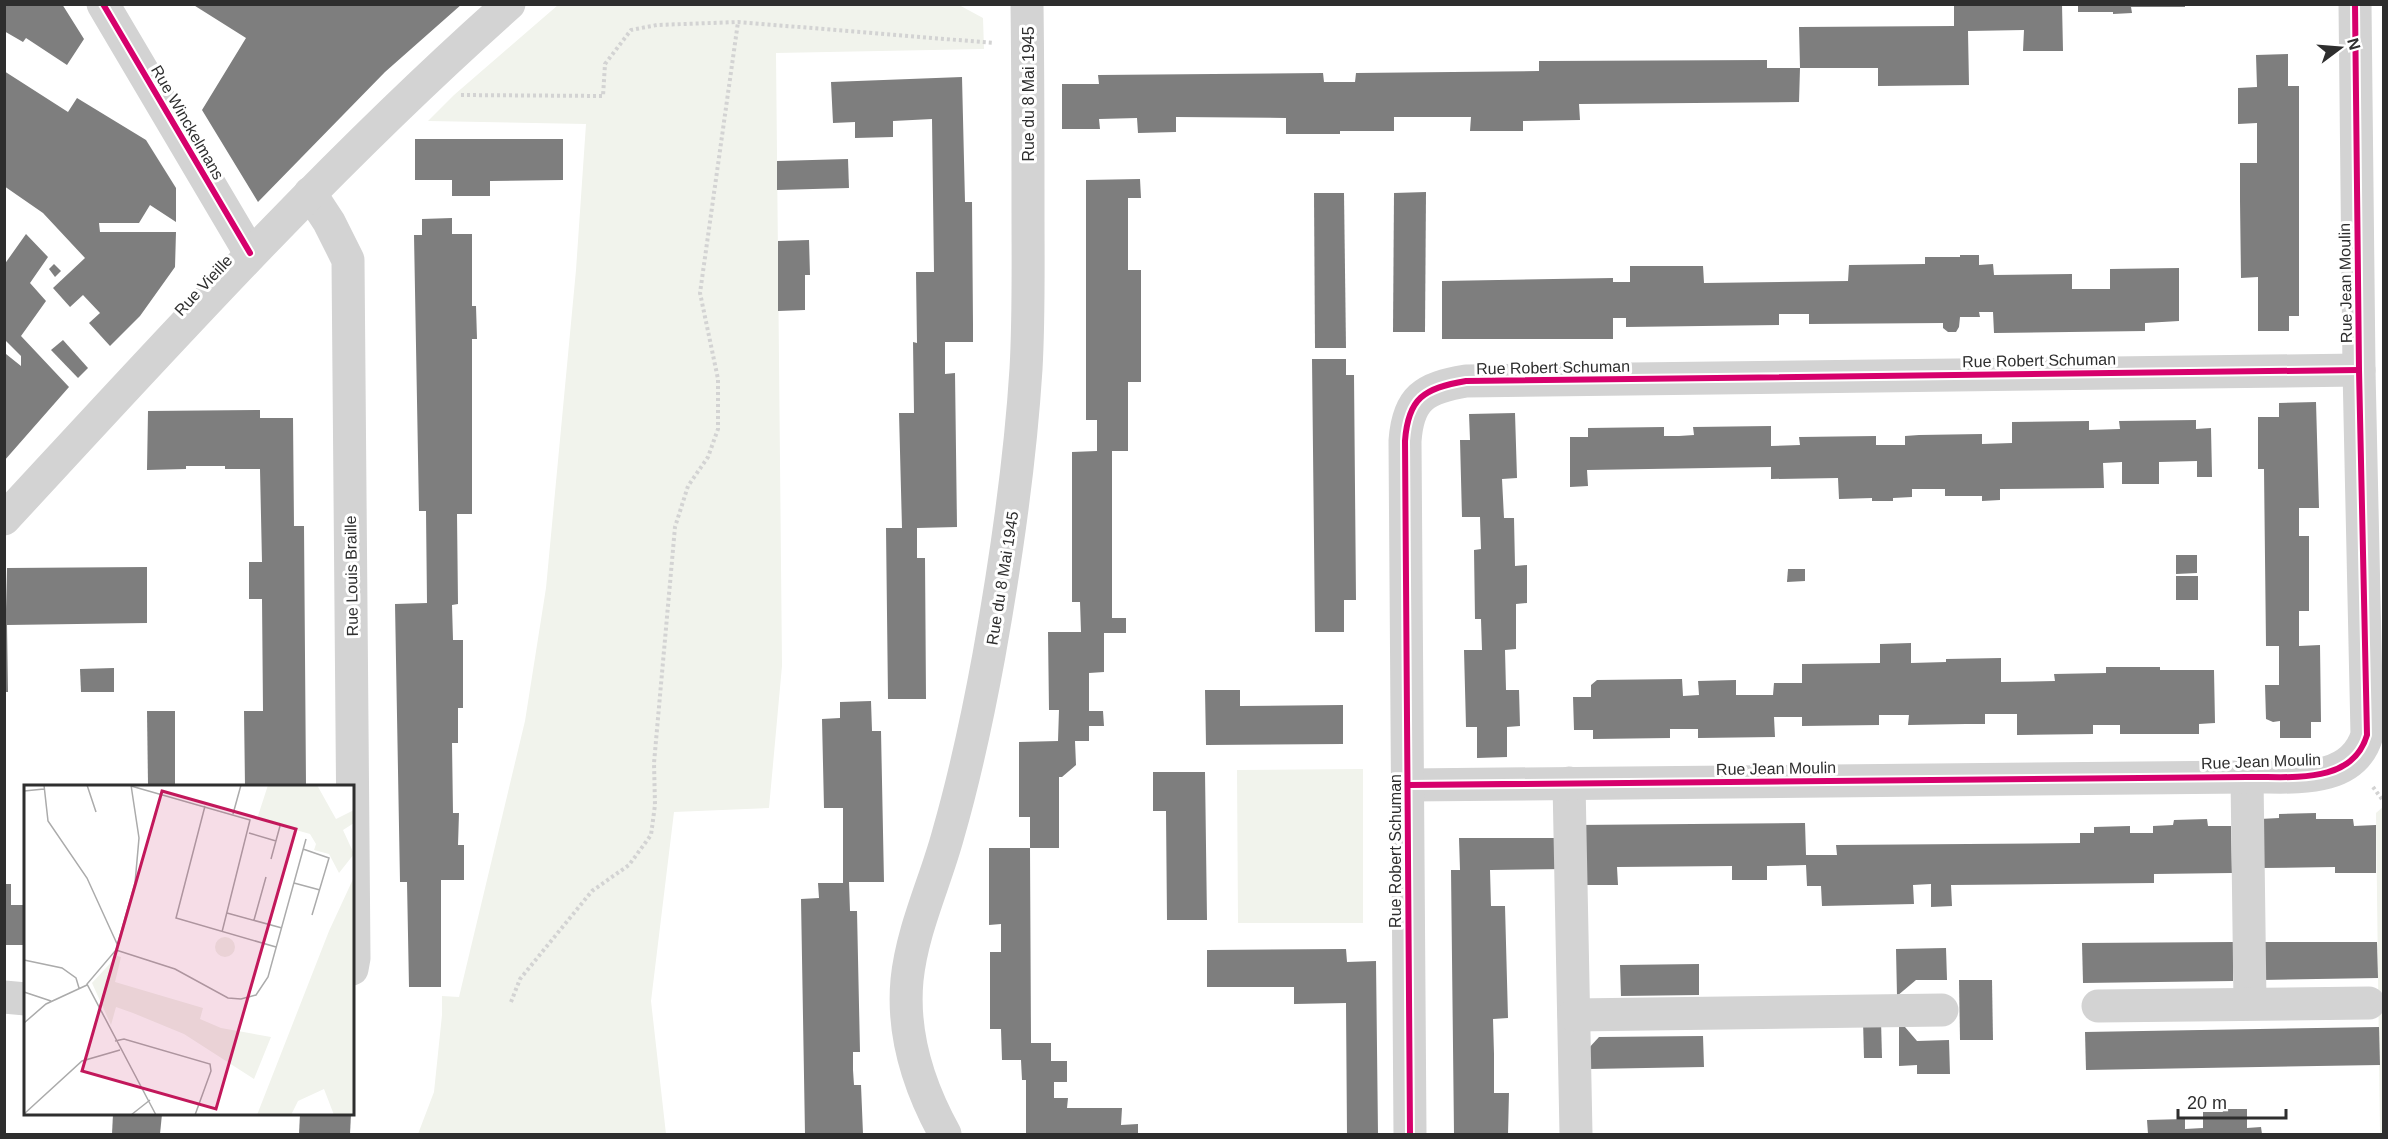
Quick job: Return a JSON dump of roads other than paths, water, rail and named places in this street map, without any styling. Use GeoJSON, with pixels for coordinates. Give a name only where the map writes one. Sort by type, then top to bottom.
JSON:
{"type":"FeatureCollection","features":[{"type":"Feature","properties":{"kind":"street","name":"Rue Winckelmans"},"geometry":{"type":"LineString","coordinates":[[103,4],[250,253]]}},
{"type":"Feature","properties":{"kind":"street","name":"Rue Vieille"},"geometry":{"type":"LineString","coordinates":[[4,519],[250,253],[407,98],[509,4]]}},
{"type":"Feature","properties":{"kind":"street","name":"Rue du 8 Mai 1945"},"geometry":{"type":"LineString","coordinates":[[945,1134],[924,1091],[916,1068],[908,1019],[907,981],[916,934],[948,836],[968,757],[988,659],[1014,501],[1026,364],[1027,4]]}},
{"type":"Feature","properties":{"kind":"street","name":"Rue Jean Moulin"},"geometry":{"type":"LineString","coordinates":[[1408,785],[2247,777],[2327,773],[2346,766],[2359,752],[2367,735],[2374,607],[2359,370],[2355,4]]}},
{"type":"Feature","properties":{"kind":"street","name":"Rue Louis Braille"},"geometry":{"type":"LineString","coordinates":[[310,193],[329,222],[348,260],[353,785]]}},
{"type":"Feature","properties":{"kind":"street","name":"Rue Robert Schuman"},"geometry":{"type":"LineString","coordinates":[[1410,1134],[1405,441],[1410,410],[1420,398],[1447,384],[1466,381],[2359,370]]}},
{"type":"Feature","properties":{"kind":"street"},"geometry":{"type":"LineString","coordinates":[[2247,777],[2250,1003]]}},
{"type":"Feature","properties":{"kind":"street"},"geometry":{"type":"LineString","coordinates":[[1569,783],[1576,1134]]}},
{"type":"Feature","properties":{"kind":"street"},"geometry":{"type":"LineString","coordinates":[[4,997],[24,999]]}},
{"type":"Feature","properties":{"kind":"street"},"geometry":{"type":"LineString","coordinates":[[2098,1006],[2369,1003]]}},
{"type":"Feature","properties":{"kind":"street"},"geometry":{"type":"LineString","coordinates":[[1574,1015],[1942,1010]]}}]}
